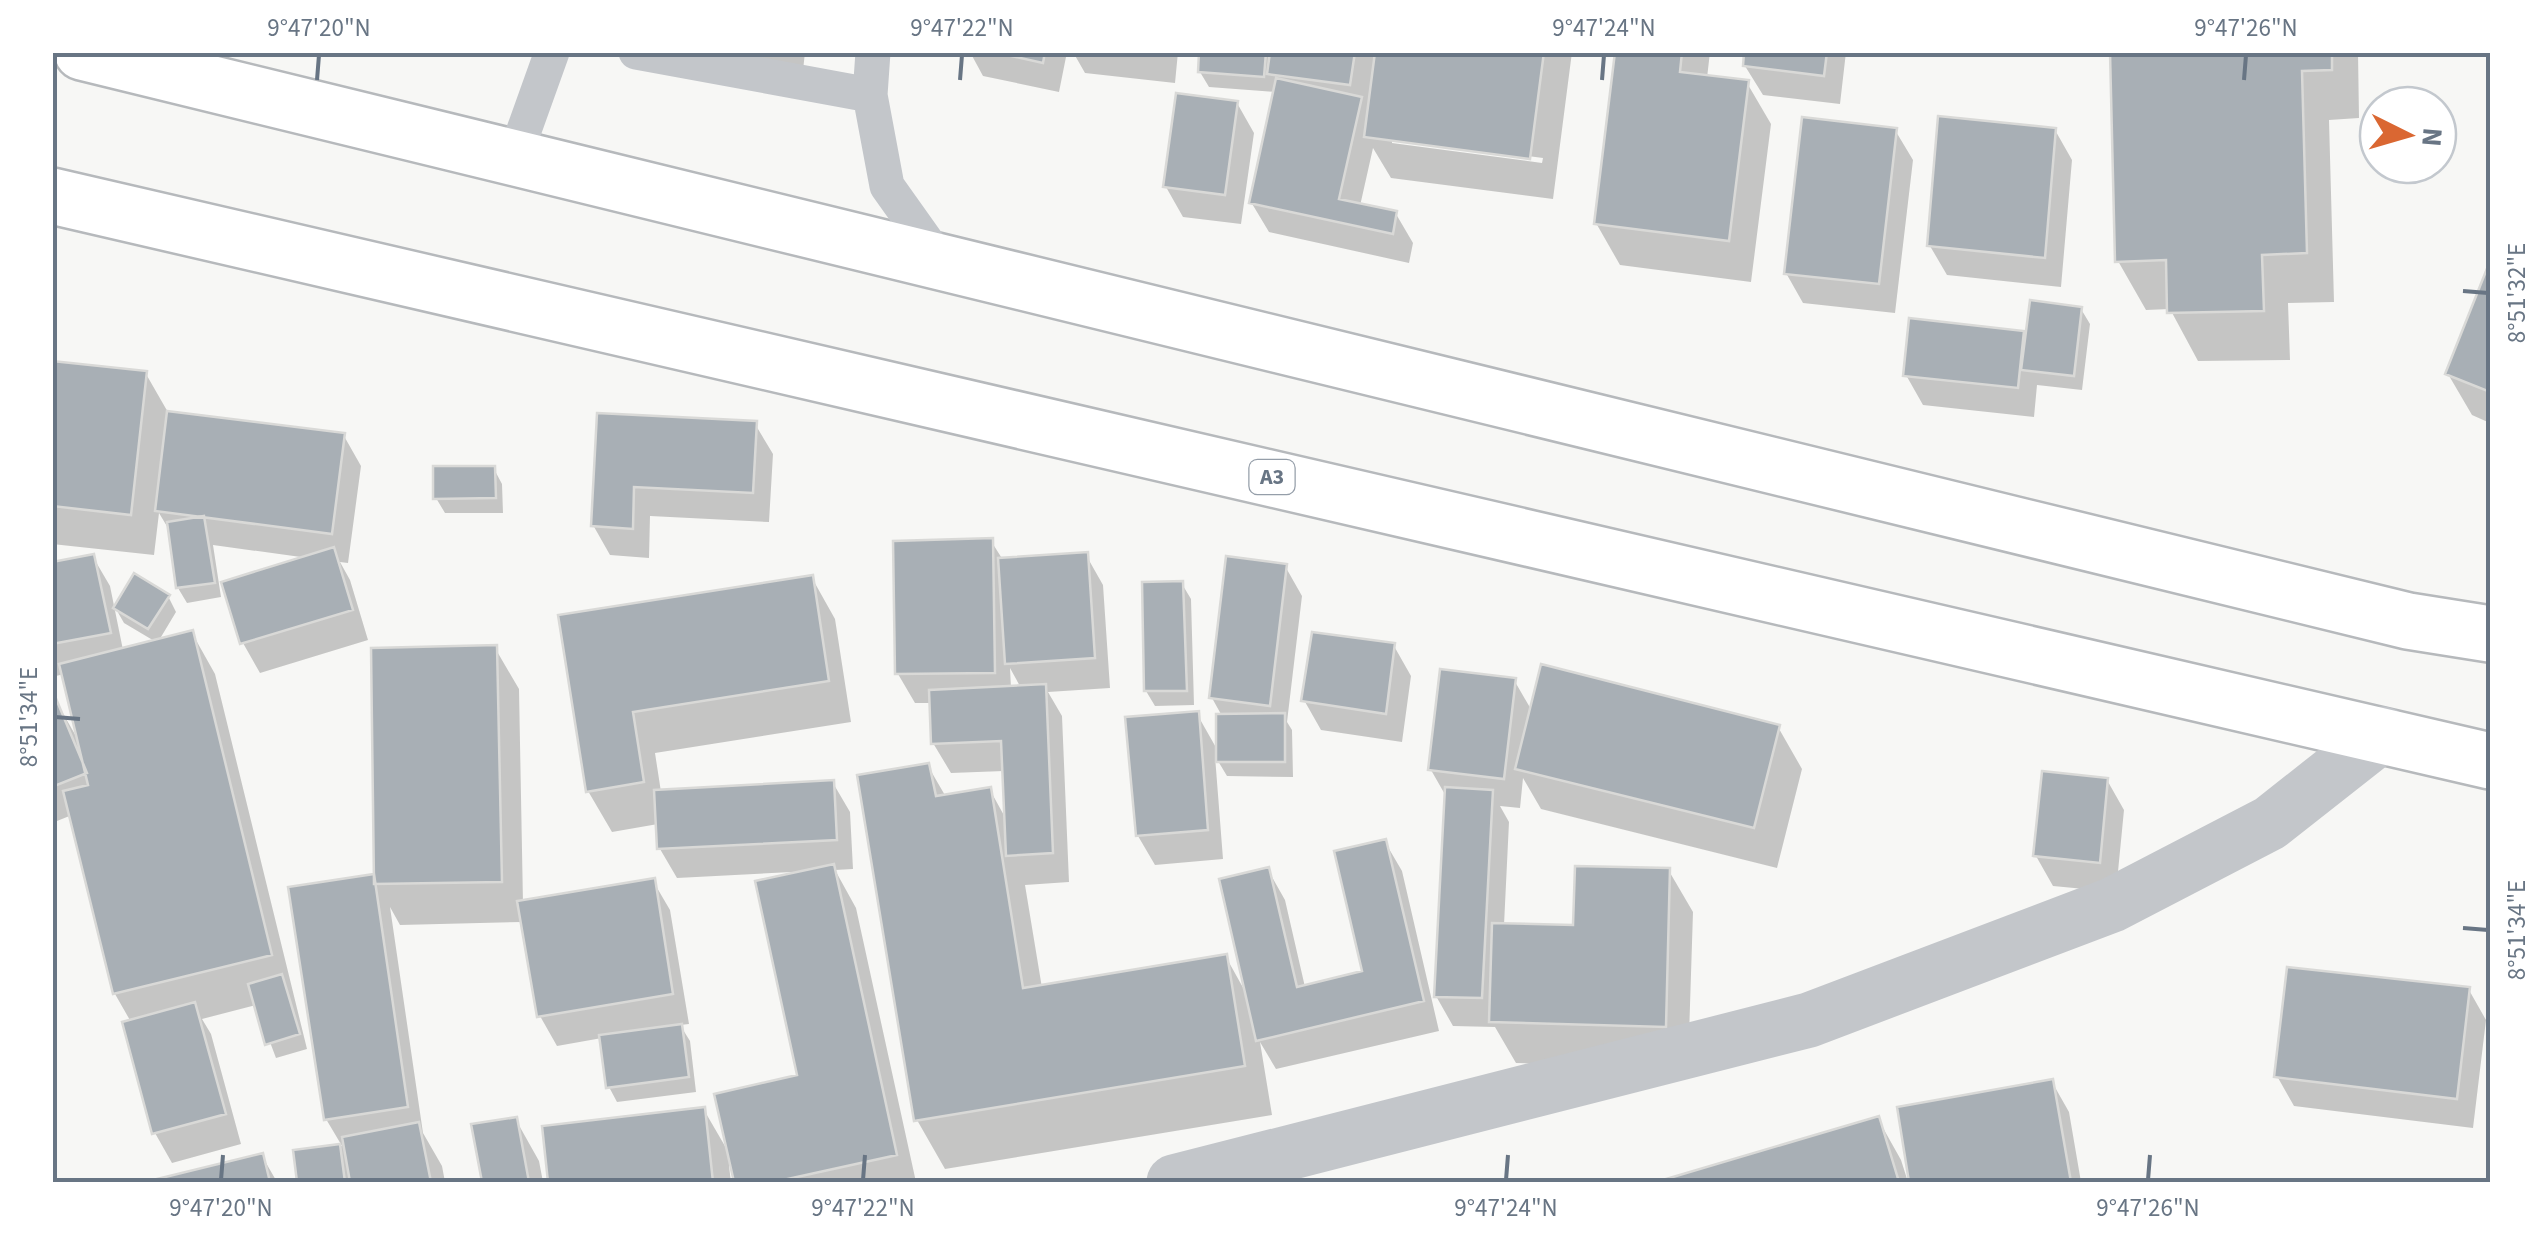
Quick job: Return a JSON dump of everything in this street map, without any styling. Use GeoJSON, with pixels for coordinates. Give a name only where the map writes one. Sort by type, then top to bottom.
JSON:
{"type":"FeatureCollection","features":[{"type":"Feature","properties":{"kind":"highway"},"geometry":{"type":"LineString","coordinates":[[82,52],[2408,621],[2490,634]]}},
{"type":"Feature","properties":{"kind":"highway","name":"A3"},"geometry":{"type":"LineString","coordinates":[[52,196],[2490,761]]}},
{"type":"Feature","properties":{"kind":"street"},"geometry":{"type":"LineString","coordinates":[[1176,1182],[1808,1020],[2112,904],[2270,823],[2382,734]]}},
{"type":"Feature","properties":{"kind":"lane"},"geometry":{"type":"LineString","coordinates":[[514,158],[552,52]]}},
{"type":"Feature","properties":{"kind":"lane"},"geometry":{"type":"LineString","coordinates":[[636,52],[870,95]]}},
{"type":"Feature","properties":{"kind":"lane"},"geometry":{"type":"LineString","coordinates":[[873,52],[870,95],[887,186],[941,262]]}},
{"type":"Feature","properties":{"kind":"building"},"geometry":{"type":"Polygon","coordinates":[[[993,52],[1045,52],[1043,63],[993,52]]]}},
{"type":"Feature","properties":{"kind":"building"},"geometry":{"type":"Polygon","coordinates":[[[1199,52],[1266,52],[1264,77],[1198,72],[1199,52]]]}},
{"type":"Feature","properties":{"kind":"building"},"geometry":{"type":"Polygon","coordinates":[[[1270,52],[1355,52],[1350,85],[1267,74],[1270,52]]]}},
{"type":"Feature","properties":{"kind":"building"},"geometry":{"type":"Polygon","coordinates":[[[1375,52],[1544,52],[1530,159],[1364,137],[1375,52]]]}},
{"type":"Feature","properties":{"kind":"building"},"geometry":{"type":"Polygon","coordinates":[[[1615,52],[1682,52],[1680,72],[1749,80],[1729,241],[1594,224],[1615,52]]]}},
{"type":"Feature","properties":{"kind":"building"},"geometry":{"type":"Polygon","coordinates":[[[1744,52],[1827,52],[1824,76],[1743,66],[1744,52]]]}},
{"type":"Feature","properties":{"kind":"building"},"geometry":{"type":"Polygon","coordinates":[[[2110,52],[2332,52],[2332,70],[2302,71],[2307,253],[2262,255],[2264,311],[2167,313],[2166,260],[2115,262],[2110,52]]]}},
{"type":"Feature","properties":{"kind":"building"},"geometry":{"type":"Polygon","coordinates":[[[1276,78],[1362,97],[1339,199],[1397,211],[1393,234],[1249,203],[1276,78]]]}},
{"type":"Feature","properties":{"kind":"building"},"geometry":{"type":"Polygon","coordinates":[[[1176,93],[1238,101],[1225,195],[1163,187],[1176,93]]]}},
{"type":"Feature","properties":{"kind":"building"},"geometry":{"type":"Polygon","coordinates":[[[1938,116],[2056,128],[2045,258],[1927,246],[1938,116]]]}},
{"type":"Feature","properties":{"kind":"building"},"geometry":{"type":"Polygon","coordinates":[[[1802,117],[1897,128],[1879,284],[1784,274],[1802,117]]]}},
{"type":"Feature","properties":{"kind":"building"},"geometry":{"type":"Polygon","coordinates":[[[2490,261],[2490,392],[2445,374],[2490,261]]]}},
{"type":"Feature","properties":{"kind":"building"},"geometry":{"type":"Polygon","coordinates":[[[2030,300],[2082,307],[2074,376],[2021,370],[2030,300]]]}},
{"type":"Feature","properties":{"kind":"building"},"geometry":{"type":"Polygon","coordinates":[[[1909,318],[2024,331],[2018,388],[1903,376],[1909,318]]]}},
{"type":"Feature","properties":{"kind":"building"},"geometry":{"type":"Polygon","coordinates":[[[52,361],[147,371],[131,515],[52,506],[52,361]]]}},
{"type":"Feature","properties":{"kind":"building"},"geometry":{"type":"Polygon","coordinates":[[[167,411],[345,433],[332,534],[155,511],[167,411]]]}},
{"type":"Feature","properties":{"kind":"building"},"geometry":{"type":"Polygon","coordinates":[[[597,413],[757,421],[753,493],[634,487],[633,529],[591,526],[597,413]]]}},
{"type":"Feature","properties":{"kind":"building"},"geometry":{"type":"Polygon","coordinates":[[[433,466],[495,466],[496,498],[433,499],[433,466]]]}},
{"type":"Feature","properties":{"kind":"building"},"geometry":{"type":"Polygon","coordinates":[[[204,516],[215,583],[176,588],[167,522],[204,516]]]}},
{"type":"Feature","properties":{"kind":"building"},"geometry":{"type":"Polygon","coordinates":[[[993,538],[995,673],[895,674],[893,541],[993,538]]]}},
{"type":"Feature","properties":{"kind":"building"},"geometry":{"type":"Polygon","coordinates":[[[334,547],[353,610],[240,644],[221,582],[334,547]]]}},
{"type":"Feature","properties":{"kind":"building"},"geometry":{"type":"Polygon","coordinates":[[[1088,552],[1095,658],[1005,664],[998,558],[1088,552]]]}},
{"type":"Feature","properties":{"kind":"building"},"geometry":{"type":"Polygon","coordinates":[[[94,554],[111,633],[52,644],[52,562],[94,554]]]}},
{"type":"Feature","properties":{"kind":"building"},"geometry":{"type":"Polygon","coordinates":[[[1226,556],[1287,564],[1270,706],[1209,698],[1226,556]]]}},
{"type":"Feature","properties":{"kind":"building"},"geometry":{"type":"Polygon","coordinates":[[[134,573],[170,595],[148,629],[113,608],[134,573]]]}},
{"type":"Feature","properties":{"kind":"building"},"geometry":{"type":"Polygon","coordinates":[[[813,575],[829,681],[633,712],[644,782],[586,792],[558,615],[813,575]]]}},
{"type":"Feature","properties":{"kind":"building"},"geometry":{"type":"Polygon","coordinates":[[[1183,581],[1187,691],[1144,691],[1142,582],[1183,581]]]}},
{"type":"Feature","properties":{"kind":"building"},"geometry":{"type":"Polygon","coordinates":[[[193,630],[272,955],[113,994],[63,791],[88,785],[59,664],[193,630]]]}},
{"type":"Feature","properties":{"kind":"building"},"geometry":{"type":"Polygon","coordinates":[[[1312,632],[1395,643],[1386,714],[1301,701],[1312,632]]]}},
{"type":"Feature","properties":{"kind":"building"},"geometry":{"type":"Polygon","coordinates":[[[497,645],[502,882],[374,884],[371,648],[497,645]]]}},
{"type":"Feature","properties":{"kind":"building"},"geometry":{"type":"Polygon","coordinates":[[[1541,664],[1780,725],[1754,828],[1515,769],[1541,664]]]}},
{"type":"Feature","properties":{"kind":"building"},"geometry":{"type":"Polygon","coordinates":[[[1440,669],[1516,678],[1504,779],[1428,770],[1440,669]]]}},
{"type":"Feature","properties":{"kind":"building"},"geometry":{"type":"Polygon","coordinates":[[[1046,684],[1053,853],[1006,856],[1001,741],[931,744],[929,690],[1046,684]]]}},
{"type":"Feature","properties":{"kind":"building"},"geometry":{"type":"Polygon","coordinates":[[[52,689],[87,773],[52,787],[52,689]]]}},
{"type":"Feature","properties":{"kind":"building"},"geometry":{"type":"Polygon","coordinates":[[[1199,711],[1208,830],[1136,836],[1125,717],[1199,711]]]}},
{"type":"Feature","properties":{"kind":"building"},"geometry":{"type":"Polygon","coordinates":[[[1285,713],[1285,762],[1216,762],[1216,714],[1285,713]]]}},
{"type":"Feature","properties":{"kind":"building"},"geometry":{"type":"Polygon","coordinates":[[[929,763],[936,796],[991,787],[1023,988],[1227,954],[1245,1066],[914,1121],[857,775],[929,763]]]}},
{"type":"Feature","properties":{"kind":"building"},"geometry":{"type":"Polygon","coordinates":[[[2042,771],[2108,778],[2100,863],[2033,856],[2042,771]]]}},
{"type":"Feature","properties":{"kind":"building"},"geometry":{"type":"Polygon","coordinates":[[[834,780],[837,840],[657,849],[654,790],[834,780]]]}},
{"type":"Feature","properties":{"kind":"building"},"geometry":{"type":"Polygon","coordinates":[[[1445,787],[1493,790],[1482,998],[1434,997],[1445,787]]]}},
{"type":"Feature","properties":{"kind":"building"},"geometry":{"type":"Polygon","coordinates":[[[1386,839],[1424,1001],[1256,1041],[1219,879],[1269,867],[1297,987],[1362,971],[1334,851],[1386,839]]]}},
{"type":"Feature","properties":{"kind":"building"},"geometry":{"type":"Polygon","coordinates":[[[834,864],[897,1155],[774,1182],[734,1182],[714,1094],[797,1075],[755,881],[834,864]]]}},
{"type":"Feature","properties":{"kind":"building"},"geometry":{"type":"Polygon","coordinates":[[[1575,866],[1670,868],[1666,1027],[1489,1022],[1492,923],[1573,925],[1575,866]]]}},
{"type":"Feature","properties":{"kind":"building"},"geometry":{"type":"Polygon","coordinates":[[[374,874],[408,1107],[324,1120],[288,887],[374,874]]]}},
{"type":"Feature","properties":{"kind":"building"},"geometry":{"type":"Polygon","coordinates":[[[655,878],[673,994],[537,1017],[517,901],[655,878]]]}},
{"type":"Feature","properties":{"kind":"building"},"geometry":{"type":"Polygon","coordinates":[[[2287,967],[2470,987],[2457,1099],[2274,1077],[2287,967]]]}},
{"type":"Feature","properties":{"kind":"building"},"geometry":{"type":"Polygon","coordinates":[[[282,974],[300,1034],[265,1045],[248,984],[282,974]]]}},
{"type":"Feature","properties":{"kind":"building"},"geometry":{"type":"Polygon","coordinates":[[[195,1002],[226,1114],[152,1134],[122,1022],[195,1002]]]}},
{"type":"Feature","properties":{"kind":"building"},"geometry":{"type":"Polygon","coordinates":[[[682,1024],[689,1077],[606,1088],[599,1035],[682,1024]]]}},
{"type":"Feature","properties":{"kind":"building"},"geometry":{"type":"Polygon","coordinates":[[[2053,1079],[2071,1182],[1909,1182],[1897,1107],[2053,1079]]]}},
{"type":"Feature","properties":{"kind":"building"},"geometry":{"type":"Polygon","coordinates":[[[705,1107],[713,1182],[548,1182],[542,1126],[705,1107]]]}},
{"type":"Feature","properties":{"kind":"building"},"geometry":{"type":"Polygon","coordinates":[[[1879,1116],[1899,1182],[1656,1182],[1879,1116]]]}},
{"type":"Feature","properties":{"kind":"building"},"geometry":{"type":"Polygon","coordinates":[[[517,1117],[529,1182],[482,1182],[471,1124],[517,1117]]]}},
{"type":"Feature","properties":{"kind":"building"},"geometry":{"type":"Polygon","coordinates":[[[419,1122],[431,1182],[350,1182],[342,1137],[419,1122]]]}},
{"type":"Feature","properties":{"kind":"building"},"geometry":{"type":"Polygon","coordinates":[[[340,1144],[345,1182],[297,1182],[293,1150],[340,1144]]]}},
{"type":"Feature","properties":{"kind":"building"},"geometry":{"type":"Polygon","coordinates":[[[263,1153],[270,1182],[157,1182],[157,1179],[263,1153]]]}}]}
